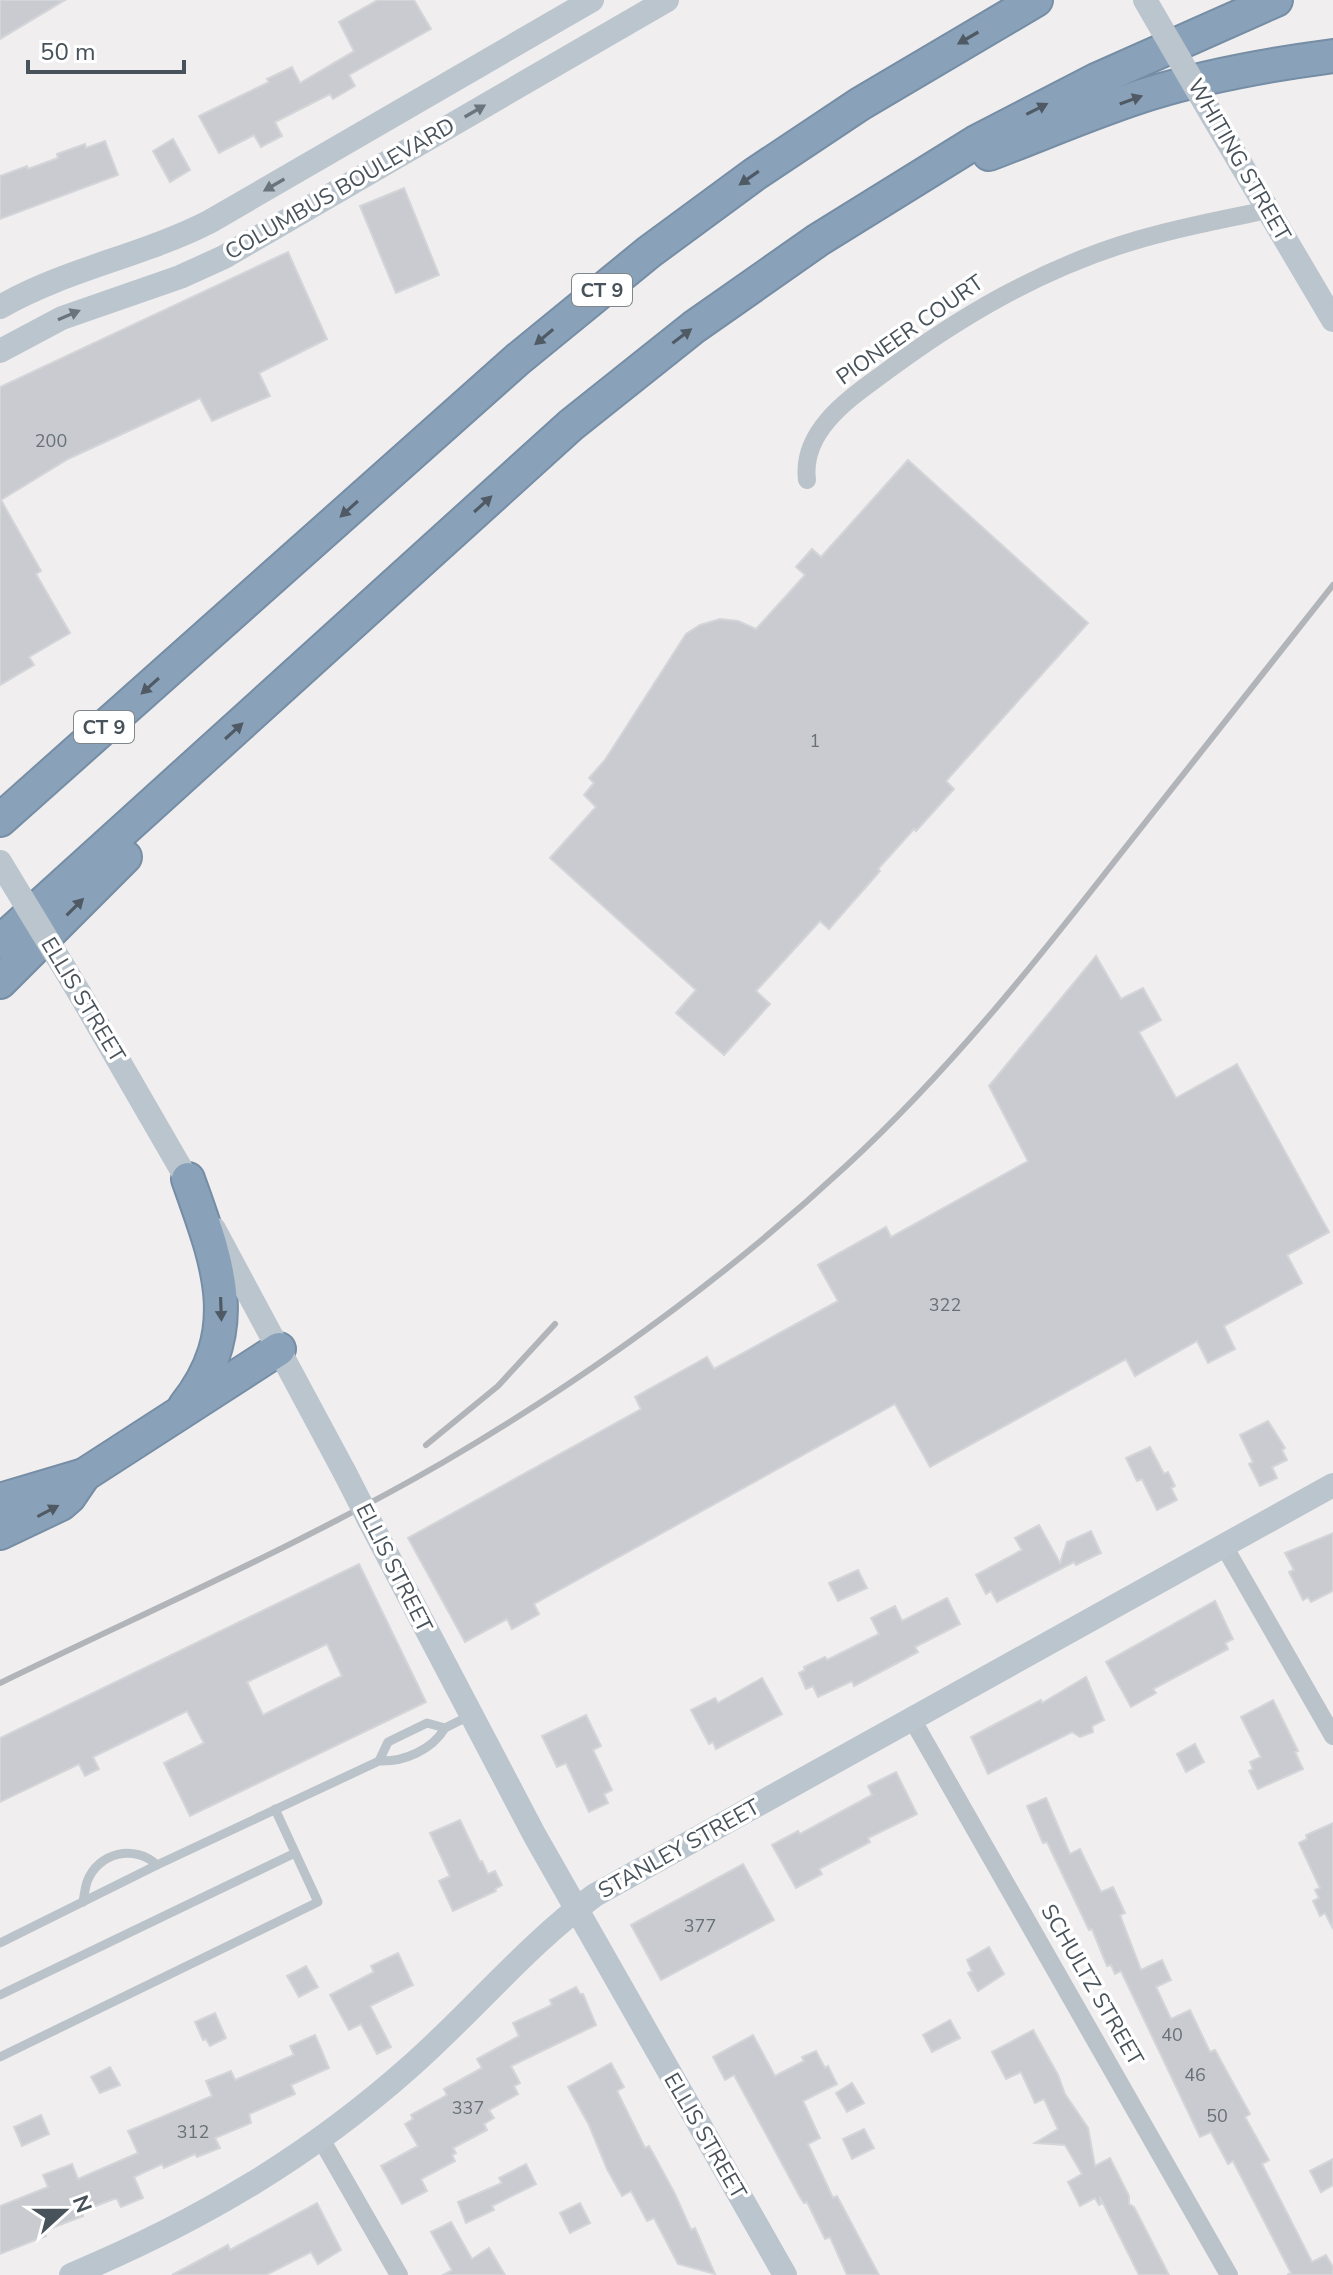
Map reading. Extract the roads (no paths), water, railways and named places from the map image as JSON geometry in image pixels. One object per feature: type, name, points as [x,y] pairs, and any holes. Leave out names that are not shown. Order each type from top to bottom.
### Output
[{"type":"highway","name":"CT 9","points":[[0,820],[518,359],[649,252],[744,182],[849,111],[1036,0]]},
{"type":"highway","points":[[0,942],[425,556],[619,385],[776,268],[920,175],[1016,120],[1096,80],[1276,0]]},
{"type":"highway","points":[[920,175],[966,163],[1131,100],[1185,83],[1333,56]]},
{"type":"highway","points":[[0,982],[131,851],[177,784]]},
{"type":"highway","points":[[177,1416],[208,1367],[222,1316],[216,1269],[188,1179]]},
{"type":"highway","points":[[0,1500],[84,1475],[279,1349]]},
{"type":"highway","points":[[0,1533],[61,1504],[77,1488],[84,1475]]},
{"type":"street","name":"COLUMBUS BOULEVARD","points":[[0,307],[55,279],[192,230],[592,0]]},
{"type":"street","name":"COLUMBUS BOULEVARD","points":[[0,351],[71,314],[200,269],[667,0]]},
{"type":"street","name":"WHITING STREET","points":[[1145,0],[1333,320]]},
{"type":"street","points":[[302,169],[321,201]]},
{"type":"street","name":"PIONEER COURT","points":[[807,480],[811,447],[838,409],[920,347],[982,306],[1025,283],[1106,250],[1168,232],[1268,210]]},
{"type":"street","name":"ELLIS STREET","points":[[0,862],[188,1179],[576,1909],[785,2275]]},
{"type":"street","name":"STANLEY STREET","points":[[71,2275],[197,2217],[256,2183],[321,2139],[415,2062],[576,1909],[627,1876],[1333,1485]]},
{"type":"street","points":[[1224,1546],[1333,1736]]},
{"type":"street","name":"SCHULTZ STREET","points":[[912,1719],[1229,2275]]},
{"type":"street","points":[[321,2139],[399,2275]]},
{"type":"lane","points":[[0,1943],[379,1761],[396,1762],[436,1743],[445,1728],[471,1715]]},
{"type":"lane","points":[[379,1761],[388,1742],[427,1723],[445,1728]]},
{"type":"lane","points":[[0,2057],[318,1902],[275,1809]]},
{"type":"lane","points":[[83,1902],[87,1882],[104,1861],[130,1852],[148,1857],[157,1865]]},
{"type":"lane","points":[[0,1995],[295,1853]]},
{"type":"railway","points":[[0,1683],[279,1550],[442,1463],[601,1362],[751,1249],[883,1131],[953,1057],[1083,902],[1333,585]]},
{"type":"railway","points":[[426,1445],[498,1386],[555,1324]]}]
